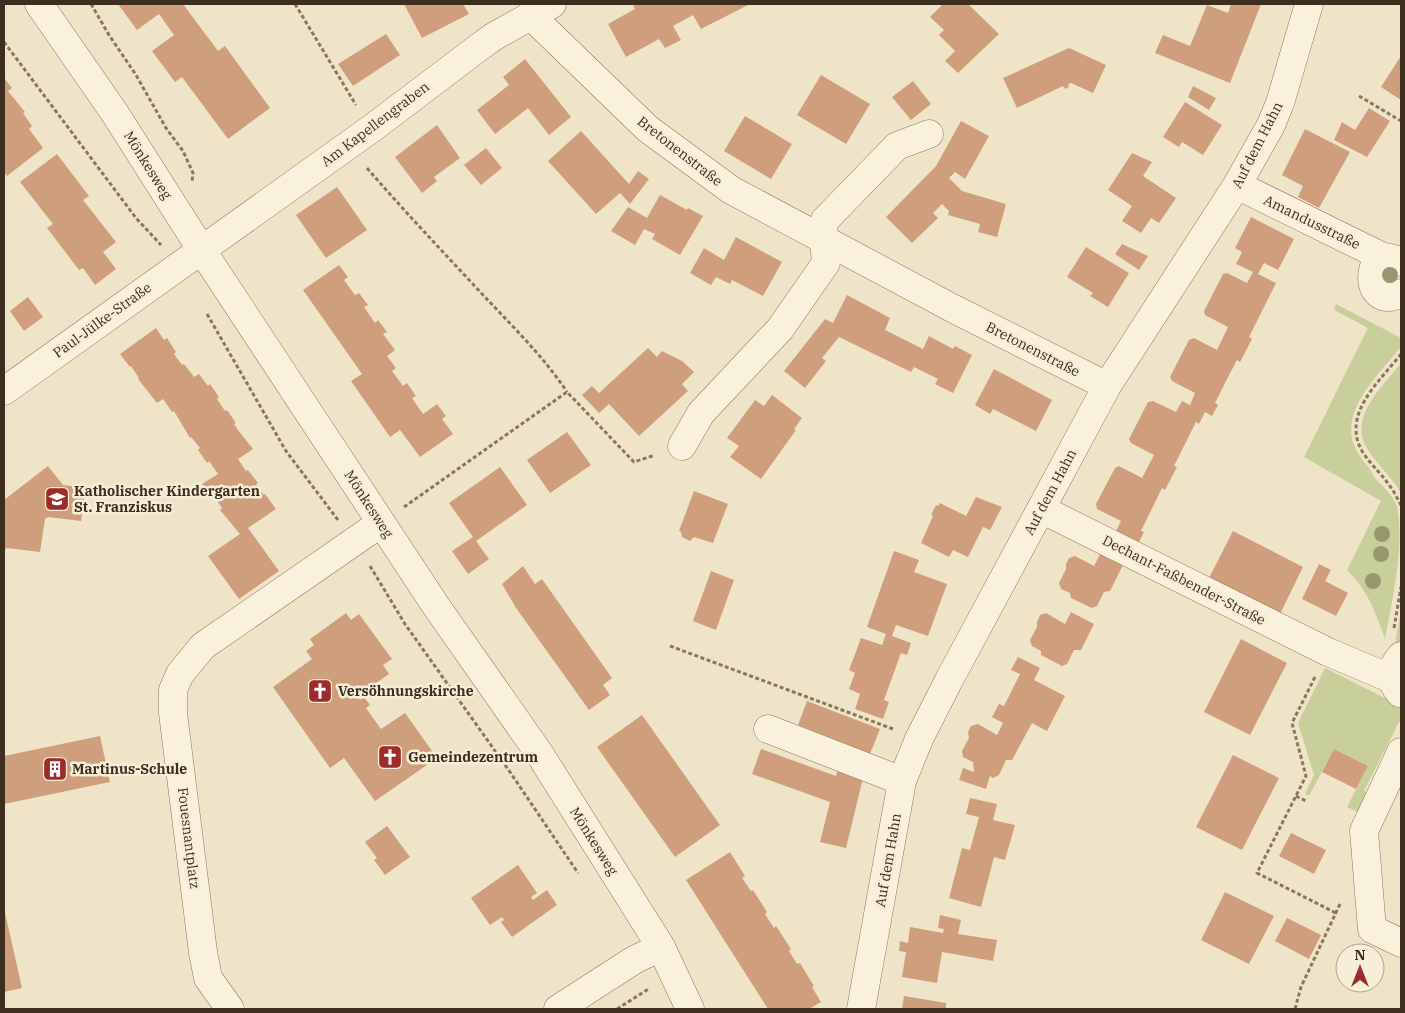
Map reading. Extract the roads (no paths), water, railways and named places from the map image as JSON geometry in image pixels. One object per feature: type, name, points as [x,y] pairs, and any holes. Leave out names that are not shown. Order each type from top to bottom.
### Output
[{"type":"street","name":"Mönkesweg","points":[[39,4],[114,112],[201,249],[436,606],[523,728],[661,946],[690,1009]]},
{"type":"street","name":"Auf dem Hahn","points":[[861,1009],[902,781],[919,739],[948,680],[1107,386],[1238,185],[1271,125],[1280,103],[1309,4]]},
{"type":"street","name":"Am Kapellengraben","points":[[201,249],[347,144],[371,129],[478,48],[541,9]]},
{"type":"street","name":"Bretonenstraße","points":[[541,9],[648,129],[731,190],[954,309],[1107,386]]},
{"type":"street","points":[[682,446],[702,413],[780,329],[826,263],[826,241],[823,226],[825,220],[897,146],[929,134]]},
{"type":"street","name":"Amandusstraße","points":[[1238,185],[1395,255]]},
{"type":"street","name":"Paul-Jülke-Straße","points":[[4,391],[201,249]]},
{"type":"street","points":[[1395,255],[1381,260],[1373,269],[1371,275],[1373,287],[1382,295],[1394,296],[1401,293]]},
{"type":"street","name":"Dechant-Faßbender-Straße","points":[[1041,509],[1328,652],[1398,673]]},
{"type":"street","name":"Fouesnantplatz","points":[[230,1009],[208,978],[203,952],[173,714],[173,690],[180,674],[203,646],[381,523]]},
{"type":"street","points":[[768,729],[902,781]]},
{"type":"street","points":[[1401,752],[1364,831],[1372,929],[1401,943]]},
{"type":"street","points":[[558,1009],[634,960],[661,946]]},
{"type":"place","name":"Katholischer Kindergarten St. Franziskus","points":[[57,499]]},
{"type":"place","name":"Versöhnungskirche","points":[[320,691]]},
{"type":"place","name":"Gemeindezentrum","points":[[390,757]]},
{"type":"place","name":"Martinus-Schule","points":[[55,769]]}]
